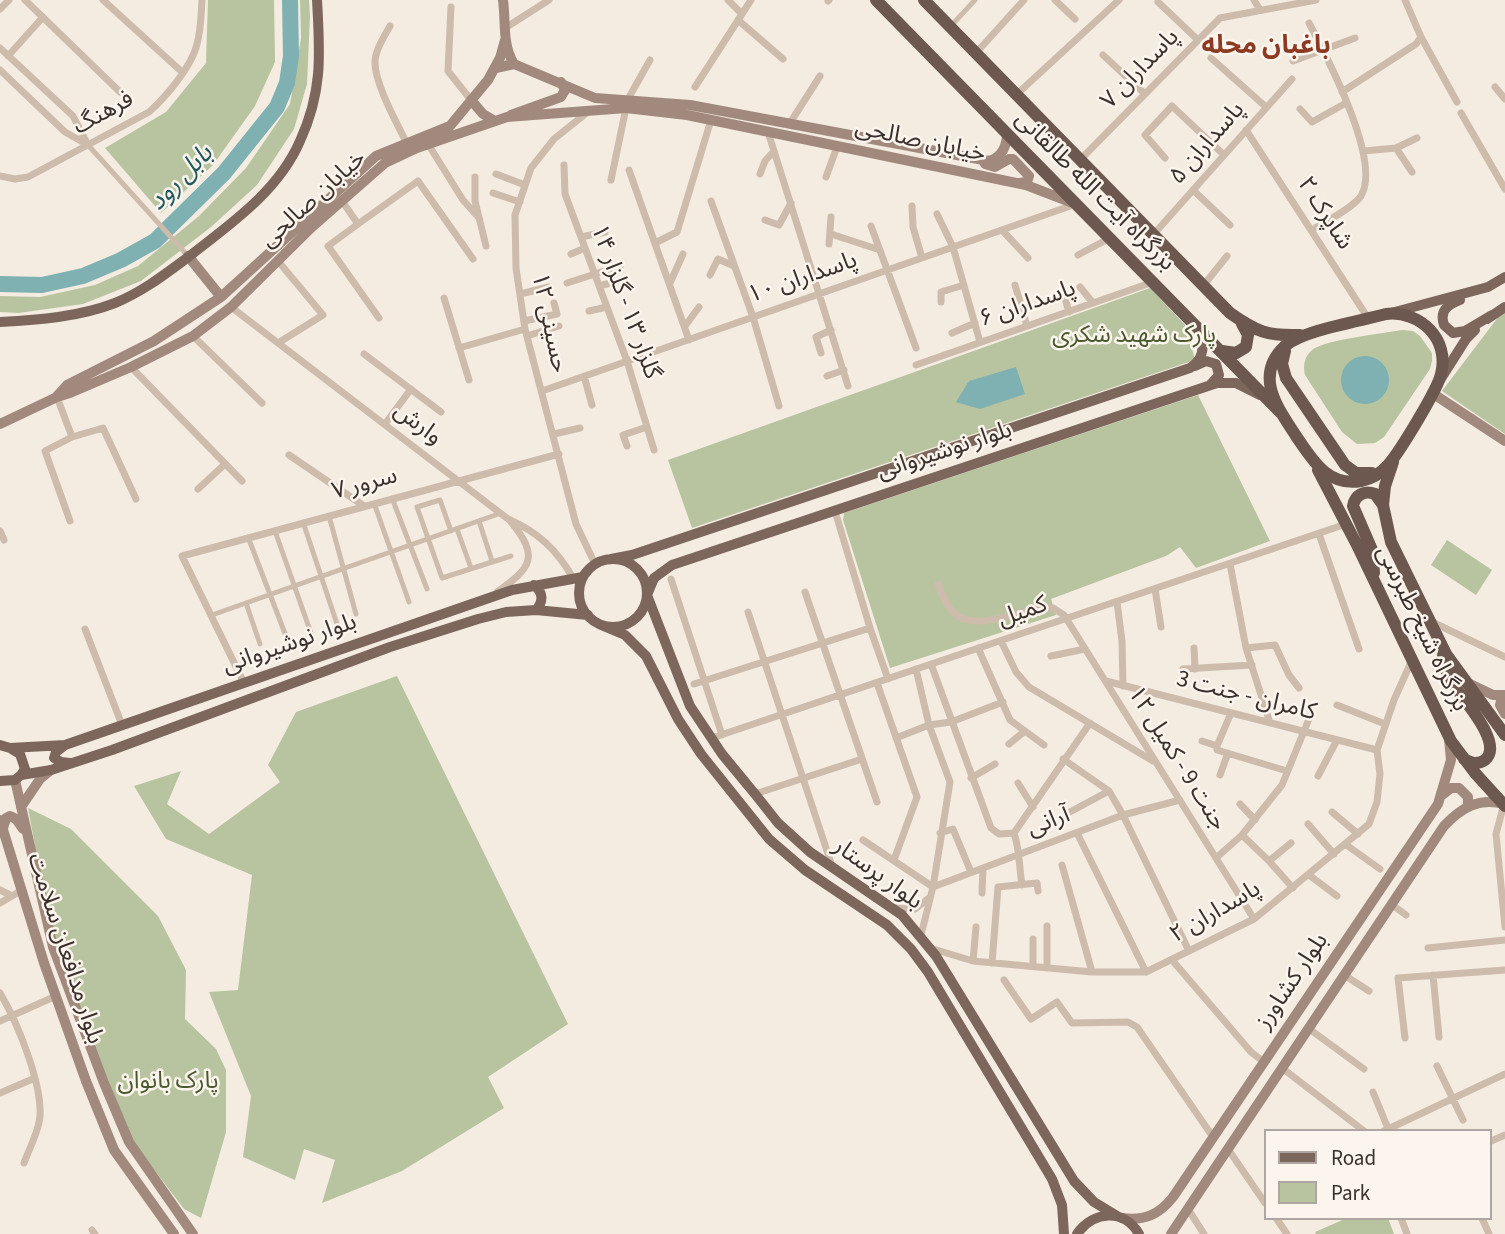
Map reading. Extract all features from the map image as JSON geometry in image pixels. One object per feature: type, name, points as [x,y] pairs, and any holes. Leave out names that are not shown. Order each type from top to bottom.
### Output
[{"type":"highway","name":"بزرگراه آیت الله طالقانی","points":[[876,0],[1281,413]]},
{"type":"highway","name":"بزرگراه آیت الله طالقانی","points":[[927,1],[1230,313],[1263,334],[1304,335]]},
{"type":"highway","points":[[1216,346],[1225,353],[1233,354],[1243,350],[1247,343],[1246,328],[1230,313]]},
{"type":"highway","points":[[1281,413],[1272,394],[1270,377],[1277,356],[1290,342],[1304,335],[1386,314],[1398,314],[1414,318],[1436,336],[1443,362],[1435,389],[1392,460],[1373,477],[1350,482],[1331,477],[1313,461]]},
{"type":"highway","points":[[1290,342],[1282,360],[1285,375],[1345,465],[1351,471],[1365,474],[1375,472],[1392,460]]},
{"type":"highway","name":"بزرگراه شیخ طبرسی","points":[[1281,413],[1313,461],[1346,524],[1447,732],[1463,759],[1504,805]]},
{"type":"highway","name":"بزرگراه شیخ طبرسی","points":[[1392,460],[1383,505],[1391,542],[1441,646],[1505,735]]},
{"type":"highway","points":[[1376,584],[1372,550],[1353,506],[1358,496],[1366,492],[1375,494],[1383,505]]},
{"type":"highway","points":[[1441,646],[1448,677],[1488,731],[1493,743],[1493,749],[1486,759],[1474,763],[1463,759]]},
{"type":"main road","points":[[0,322],[68,315],[115,303],[152,285],[234,222],[263,194],[289,162],[300,141],[317,89],[321,58],[317,0]]},
{"type":"main road","points":[[496,68],[514,64],[505,40],[503,0]]},
{"type":"main road","name":"خيابان صالحی","points":[[57,397],[67,385],[153,341],[222,297],[376,156],[450,126],[496,68],[505,40]]},
{"type":"main road","name":"خيابان صالحی","points":[[514,64],[594,98],[753,129]]},
{"type":"main road","points":[[507,117],[516,111],[547,104],[561,97],[565,90],[561,82]]},
{"type":"main road","points":[[590,110],[594,98]]},
{"type":"main road","points":[[471,100],[483,114],[495,121]]},
{"type":"main road","name":"خيابان صالحی","points":[[1,422],[131,367],[193,336],[231,307],[385,163],[428,144],[507,117],[627,104],[679,103],[757,116]]},
{"type":"main road","points":[[461,113],[468,114],[473,120],[472,127],[467,132]]},
{"type":"main road","name":"خیابان صالحی","points":[[757,116],[989,161],[995,159],[1006,145],[1007,133]]},
{"type":"main road","name":"خیابان صالحی","points":[[753,129],[1015,183],[1042,190],[1076,204]]},
{"type":"main road","points":[[971,158],[995,167],[1013,159],[1029,178],[1026,182],[1015,183]]},
{"type":"main road","points":[[188,256],[222,297]]},
{"type":"main road","points":[[1505,277],[1447,306],[1442,321],[1449,331],[1461,333],[1505,307]]},
{"type":"main road","points":[[1386,314],[1488,287]]},
{"type":"main road","points":[[1492,315],[1466,339],[1435,389],[1505,441]]},
{"type":"main road","points":[[1190,368],[1198,363],[1202,351],[1201,337],[1196,326]]},
{"type":"main road","points":[[1190,368],[1206,361],[1216,365],[1218,378],[1206,387]]},
{"type":"main road","name":"بلوار نوشیروانی","points":[[611,559],[632,555],[1190,368]]},
{"type":"main road","name":"بلوار نوشیروانی","points":[[647,595],[654,578],[672,565],[1206,387],[1232,382],[1268,400]]},
{"type":"main road","points":[[611,559],[628,562],[637,569],[646,584],[647,595],[642,611],[634,620],[618,626],[601,625],[588,615],[580,599],[578,578],[595,564],[611,559]]},
{"type":"main road","name":"بلوار نوشیروانی","points":[[5,746],[65,745],[487,598],[534,585],[578,578]]},
{"type":"main road","points":[[534,585],[542,600],[536,610]]},
{"type":"main road","name":"بلوار پرستار","points":[[647,595],[691,706],[717,736],[755,794],[782,827],[810,852],[893,907],[920,935],[930,947],[1077,1186],[1094,1202],[1132,1224],[1139,1234]]},
{"type":"main road","name":"بلوار نوشیروانی","points":[[0,781],[70,764],[390,647],[478,619],[506,612],[536,610],[588,615]]},
{"type":"main road","name":"بلوار پرستار","points":[[601,625],[630,639],[646,656],[678,719],[701,754],[769,839],[805,870],[887,925],[918,958],[1052,1179],[1062,1205],[1064,1234]]},
{"type":"main road","points":[[1466,682],[1489,694],[1504,696],[1500,705],[1505,714]]},
{"type":"main road","name":"بلوار کشاورز","points":[[1120,1217],[1143,1219],[1165,1207],[1264,1062],[1441,796],[1452,754],[1447,732]]},
{"type":"main road","points":[[65,745],[56,752],[54,758],[70,764]]},
{"type":"main road","points":[[5,746],[20,754],[24,761],[24,769],[18,778]]},
{"type":"main road","points":[[21,807],[40,779],[51,770]]},
{"type":"main road","name":"بلوار مدافعان سلامت","points":[[18,778],[21,807],[53,947],[104,1083],[129,1142],[192,1233]]},
{"type":"main road","points":[[1441,796],[1451,788],[1459,789],[1466,793],[1468,806],[1487,800],[1504,805]]},
{"type":"main road","name":"بلوار کشاورز","points":[[1171,1234],[1444,826],[1468,806]]},
{"type":"main road","points":[[1,824],[6,818],[14,817],[27,835]]},
{"type":"main road","name":"بلوار مدافعان سلامت","points":[[1,824],[17,893],[114,1150],[174,1234]]},
{"type":"main road","points":[[1077,1234],[1086,1223],[1096,1217],[1120,1217]]},
{"type":"street","points":[[0,9],[9,0]]},
{"type":"street","points":[[25,0],[120,92]]},
{"type":"street","points":[[103,0],[182,72]]},
{"type":"street","name":"فرهنگ","points":[[0,176],[15,180],[24,178],[149,112],[182,72],[196,48],[202,0]]},
{"type":"street","points":[[505,29],[550,0]]},
{"type":"street","points":[[728,0],[740,17],[783,59]]},
{"type":"street","points":[[695,87],[751,0]]},
{"type":"street","points":[[950,27],[975,0]]},
{"type":"street","points":[[976,53],[1024,0]]},
{"type":"street","points":[[1055,0],[1075,19]]},
{"type":"street","points":[[1017,95],[1119,0]]},
{"type":"street","points":[[1254,0],[1260,10]]},
{"type":"street","name":"پاسداران ۷","points":[[1080,160],[1220,18],[1316,0]]},
{"type":"street","points":[[1405,0],[1421,37],[1457,102]]},
{"type":"street","points":[[1158,2],[1198,40]]},
{"type":"street","points":[[451,7],[448,71],[471,100]]},
{"type":"street","points":[[8,56],[43,17]]},
{"type":"street","points":[[1309,23],[1342,92],[1364,151],[1367,178],[1362,195],[1356,202],[1312,230]]},
{"type":"street","points":[[390,26],[380,45],[375,63],[382,89],[406,142]]},
{"type":"street","points":[[1342,92],[1416,44],[1421,37]]},
{"type":"street","points":[[1293,61],[1355,38]]},
{"type":"street","points":[[0,48],[73,116],[88,145],[188,256]]},
{"type":"street","points":[[1103,55],[1145,94]]},
{"type":"street","points":[[1211,58],[1266,107]]},
{"type":"street","points":[[611,180],[627,104],[650,60]]},
{"type":"street","points":[[0,70],[65,131],[88,145]]},
{"type":"street","points":[[790,123],[820,76]]},
{"type":"street","name":"پاسداران ۵","points":[[1153,236],[1292,79]]},
{"type":"street","points":[[1495,87],[1505,99]]},
{"type":"street","points":[[1300,109],[1312,122],[1346,103]]},
{"type":"street","points":[[1165,158],[1145,135],[1172,106],[1224,155]]},
{"type":"street","name":"حسینی ۱۲","points":[[590,110],[554,139],[531,168],[515,215],[516,268],[525,329],[576,524],[595,564]]},
{"type":"street","points":[[1461,113],[1505,190]]},
{"type":"street","points":[[655,243],[677,232],[711,120]]},
{"type":"street","name":"شاپرک ۲","points":[[1247,130],[1368,319]]},
{"type":"street","points":[[768,132],[848,386]]},
{"type":"street","points":[[1364,151],[1396,149],[1417,138]]},
{"type":"street","points":[[428,144],[463,200],[479,218]]},
{"type":"street","points":[[826,177],[837,147]]},
{"type":"street","points":[[1396,149],[1412,172]]},
{"type":"street","points":[[760,174],[765,161],[774,150]]},
{"type":"street","name":"گلزار ۱۳ - گلزار ۱۴","points":[[564,165],[565,194],[627,361],[654,450]]},
{"type":"street","points":[[629,170],[690,340]]},
{"type":"street","points":[[496,174],[525,185]]},
{"type":"street","points":[[475,177],[475,201],[486,246]]},
{"type":"street","points":[[379,318],[328,246],[418,181],[473,259]]},
{"type":"street","points":[[1193,190],[1230,225]]},
{"type":"street","points":[[493,193],[520,202]]},
{"type":"street","points":[[342,201],[358,224]]},
{"type":"street","points":[[710,201],[753,317],[779,407]]},
{"type":"street","points":[[765,220],[779,225],[791,202]]},
{"type":"street","name":"پاسداران ١٠","points":[[542,391],[1076,204]]},
{"type":"street","points":[[912,206],[913,227],[922,258]]},
{"type":"street","points":[[937,214],[953,247],[980,342]]},
{"type":"street","points":[[829,244],[831,218]]},
{"type":"street","points":[[872,226],[916,348]]},
{"type":"street","points":[[1002,230],[1027,258]]},
{"type":"street","points":[[581,237],[605,232]]},
{"type":"street","points":[[831,234],[880,250]]},
{"type":"street","points":[[1078,255],[1110,238]]},
{"type":"street","points":[[571,254],[585,247]]},
{"type":"street","points":[[669,283],[683,254]]},
{"type":"street","points":[[1203,286],[1227,256]]},
{"type":"street","points":[[710,275],[718,259],[734,266]]},
{"type":"street","points":[[278,261],[323,315],[278,343]]},
{"type":"street","points":[[567,283],[620,266]]},
{"type":"street","points":[[599,286],[618,281]]},
{"type":"street","name":"پاسداران ۶","points":[[916,365],[1153,282]]},
{"type":"street","points":[[941,302],[940,292],[964,285]]},
{"type":"street","points":[[1015,285],[1027,326]]},
{"type":"street","points":[[520,294],[549,287]]},
{"type":"street","points":[[1080,287],[1093,303]]},
{"type":"street","points":[[1064,295],[1069,312]]},
{"type":"street","points":[[444,298],[469,380]]},
{"type":"street","points":[[459,348],[525,329],[557,314],[554,303]]},
{"type":"street","name":"وارش","points":[[231,307],[508,519],[540,537],[578,578]]},
{"type":"street","points":[[589,311],[607,307]]},
{"type":"street","points":[[685,326],[699,307]]},
{"type":"street","points":[[952,333],[975,323]]},
{"type":"street","points":[[525,329],[559,327]]},
{"type":"street","points":[[821,353],[816,337],[831,330]]},
{"type":"street","points":[[193,336],[262,403]]},
{"type":"street","points":[[364,354],[441,412]]},
{"type":"street","points":[[131,367],[242,481]]},
{"type":"street","points":[[827,376],[844,370]]},
{"type":"street","points":[[584,376],[592,405]]},
{"type":"street","points":[[385,424],[411,389]]},
{"type":"street","points":[[57,397],[72,437]]},
{"type":"street","points":[[627,446],[623,435],[647,427]]},
{"type":"street","points":[[70,522],[44,451],[72,437],[103,428],[136,499]]},
{"type":"street","points":[[554,434],[580,428]]},
{"type":"street","name":"سرور ۷","points":[[212,615],[182,556],[559,454]]},
{"type":"street","points":[[289,455],[364,506]]},
{"type":"street","points":[[198,489],[225,464]]},
{"type":"street","points":[[392,498],[427,589]]},
{"type":"street","points":[[471,568],[440,500],[417,507],[442,578],[511,556]]},
{"type":"street","points":[[374,503],[409,602]]},
{"type":"street","points":[[835,511],[888,679]]},
{"type":"street","points":[[244,683],[212,615],[501,513]]},
{"type":"street","points":[[328,515],[356,614]]},
{"type":"street","points":[[487,598],[519,576],[527,563],[529,548],[508,519]]},
{"type":"street","points":[[479,521],[492,561]]},
{"type":"street","points":[[303,522],[337,624]]},
{"type":"street","name":"کمیل","points":[[717,736],[1346,524]]},
{"type":"street","points":[[0,531],[4,540]]},
{"type":"street","points":[[275,531],[312,636]]},
{"type":"street","points":[[1319,534],[1359,649]]},
{"type":"street","points":[[248,537],[289,644]]},
{"type":"street","points":[[1230,564],[1247,648],[1270,723]]},
{"type":"street","points":[[671,579],[706,680],[717,736]]},
{"type":"street","points":[[938,584],[953,612],[965,619],[995,619],[1046,607],[1054,608],[1066,619]]},
{"type":"street","points":[[1155,589],[1161,627]]},
{"type":"street","points":[[804,592],[877,803]]},
{"type":"street","points":[[1117,602],[1122,641],[1123,685]]},
{"type":"street","points":[[246,603],[260,644]]},
{"type":"street","points":[[748,612],[832,867]]},
{"type":"street","name":"جنت 9 - کمیل ۱۲","points":[[1066,619],[1254,919]]},
{"type":"street","points":[[1429,621],[1505,657]]},
{"type":"street","points":[[694,684],[870,628]]},
{"type":"street","points":[[85,629],[122,725]]},
{"type":"street","points":[[1001,641],[1016,672],[1028,687],[1157,763]]},
{"type":"street","points":[[1247,648],[1275,645],[1289,675],[1299,688]]},
{"type":"street","points":[[1195,648],[1195,669]]},
{"type":"street","points":[[978,649],[1010,720],[1044,745]]},
{"type":"street","points":[[1051,656],[1085,649]]},
{"type":"street","name":"پاسداران ۲","points":[[930,947],[973,961],[1092,972],[1146,972],[1254,919],[1368,824],[1377,802],[1380,774],[1377,750],[1412,660]]},
{"type":"street","points":[[931,664],[991,828],[999,834],[1014,833]]},
{"type":"street","points":[[1183,669],[1252,665]]},
{"type":"street","points":[[916,670],[929,725],[950,782],[933,887],[920,935]]},
{"type":"street","name":"کامران - جنت 3","points":[[1105,681],[1377,750]]},
{"type":"street","points":[[877,683],[917,797],[894,860]]},
{"type":"street","points":[[896,738],[929,725],[951,722],[1003,702]]},
{"type":"street","points":[[1337,705],[1385,724]]},
{"type":"street","points":[[1231,713],[1217,750],[1287,771]]},
{"type":"street","points":[[1216,858],[1242,835],[1282,785],[1311,714]]},
{"type":"street","points":[[1014,833],[1090,723]]},
{"type":"street","points":[[1009,744],[1025,731]]},
{"type":"street","points":[[1318,776],[1337,740]]},
{"type":"street","points":[[1202,741],[1217,746]]},
{"type":"street","points":[[1220,775],[1228,753]]},
{"type":"street","points":[[755,794],[862,759]]},
{"type":"street","points":[[1063,759],[1109,791],[1124,815],[1189,951]]},
{"type":"street","points":[[971,778],[995,764]]},
{"type":"street","points":[[1017,783],[1033,807]]},
{"type":"street","points":[[1068,813],[1109,791]]},
{"type":"street","name":"آرانی","points":[[933,887],[1124,815],[1180,800]]},
{"type":"street","points":[[1240,804],[1255,820]]},
{"type":"street","points":[[1504,805],[1496,834],[1505,925]]},
{"type":"street","points":[[1332,812],[1358,834]]},
{"type":"street","points":[[1308,824],[1334,854]]},
{"type":"street","points":[[940,833],[953,829],[971,872]]},
{"type":"street","points":[[1014,833],[1021,854],[1018,860],[1022,885]]},
{"type":"street","points":[[1077,833],[1146,972]]},
{"type":"street","points":[[1242,835],[1293,888]]},
{"type":"street","points":[[863,840],[933,887]]},
{"type":"street","points":[[1269,861],[1291,843]]},
{"type":"street","points":[[1345,844],[1380,869]]},
{"type":"street","points":[[1062,865],[1092,972]]},
{"type":"street","points":[[982,894],[983,868]]},
{"type":"street","points":[[1309,875],[1337,895]]},
{"type":"street","points":[[992,963],[998,887],[1037,883],[1038,891]]},
{"type":"street","points":[[0,890],[17,893]]},
{"type":"street","points":[[0,903],[17,893]]},
{"type":"street","points":[[893,907],[915,909],[930,898]]},
{"type":"street","points":[[1391,904],[1406,915]]},
{"type":"street","points":[[1047,968],[1048,926]]},
{"type":"street","points":[[973,961],[976,927]]},
{"type":"street","points":[[1032,939],[1033,966]]},
{"type":"street","points":[[1428,947],[1505,940]]},
{"type":"street","points":[[1172,960],[1251,1052],[1264,1062]]},
{"type":"street","points":[[1405,1038],[1398,978],[1505,970]]},
{"type":"street","points":[[1344,975],[1369,991]]},
{"type":"street","points":[[1433,975],[1439,1037]]},
{"type":"street","points":[[1004,980],[1031,1019],[1057,1002],[1072,1023],[1128,1023],[1137,1027],[1213,1137]]},
{"type":"street","points":[[0,993],[13,1014],[35,1078],[40,1117],[24,1163]]},
{"type":"street","points":[[0,1021],[56,996]]},
{"type":"street","points":[[1308,1028],[1364,1069]]},
{"type":"street","points":[[1437,1066],[1463,1120]]},
{"type":"street","points":[[1282,1068],[1361,1129]]},
{"type":"street","points":[[1389,1129],[1505,1074]]},
{"type":"street","points":[[0,1093],[35,1078]]},
{"type":"street","points":[[1373,1092],[1387,1129]]},
{"type":"street","points":[[1228,1149],[1264,1202]]},
{"type":"street","points":[[1188,1209],[1204,1234]]},
{"type":"green space","points":[[208,0],[274,0],[275,62],[255,106],[213,165],[161,213],[105,148],[166,112],[206,63]]},
{"type":"green space","points":[[300,0],[309,0],[307,84],[294,129],[257,185],[211,227],[141,281],[83,304],[18,313],[0,312],[0,296],[40,297],[95,285],[138,266],[199,216],[246,168],[290,104],[301,38]]},
{"type":"green space","name":"پارک شهید شکری","points":[[1150,288],[1186,326],[1195,360],[692,528],[668,460]]},
{"type":"green space","points":[[1505,312],[1505,434],[1442,391],[1499,316]]},
{"type":"green space","points":[[1403,330],[1413,331],[1420,336],[1432,353],[1430,369],[1384,437],[1375,443],[1357,444],[1342,432],[1305,375],[1306,359],[1312,350],[1328,343]]},
{"type":"green space","points":[[1198,395],[1270,541],[1196,568],[1180,547],[1166,556],[1051,599],[1056,615],[890,668],[843,520],[844,513]]},
{"type":"green space","points":[[1447,540],[1492,570],[1476,595],[1431,565]]},
{"type":"green space","points":[[397,676],[568,1024],[488,1077],[504,1108],[402,1171],[322,1203],[335,1160],[304,1149],[295,1180],[243,1157],[251,1096],[209,992],[238,990],[252,875],[166,839],[134,786],[181,771],[167,804],[209,834],[280,782],[268,765],[296,712]]},
{"type":"green space","name":"پارک بانوان","points":[[28,808],[71,829],[158,916],[186,970],[185,1019],[216,1049],[226,1070],[226,1132],[201,1218],[184,1209],[130,1138],[68,975],[47,910]]},
{"type":"green space","points":[[1342,1220],[1389,1220],[1394,1234],[1316,1234],[1315,1232]]},
{"type":"water","points":[[1365,356],[1382,363],[1389,380],[1382,397],[1365,404],[1348,397],[1341,380],[1348,363]]},
{"type":"water","points":[[1016,367],[1025,394],[980,409],[956,402],[969,381]]},
{"type":"waterway","name":"بابل رود","points":[[0,284],[42,285],[83,276],[121,260],[155,241],[224,173],[277,107],[287,83],[291,56],[290,0]]},
{"type":"district","name":"باغبان محله","points":[[1266,47]]}]
